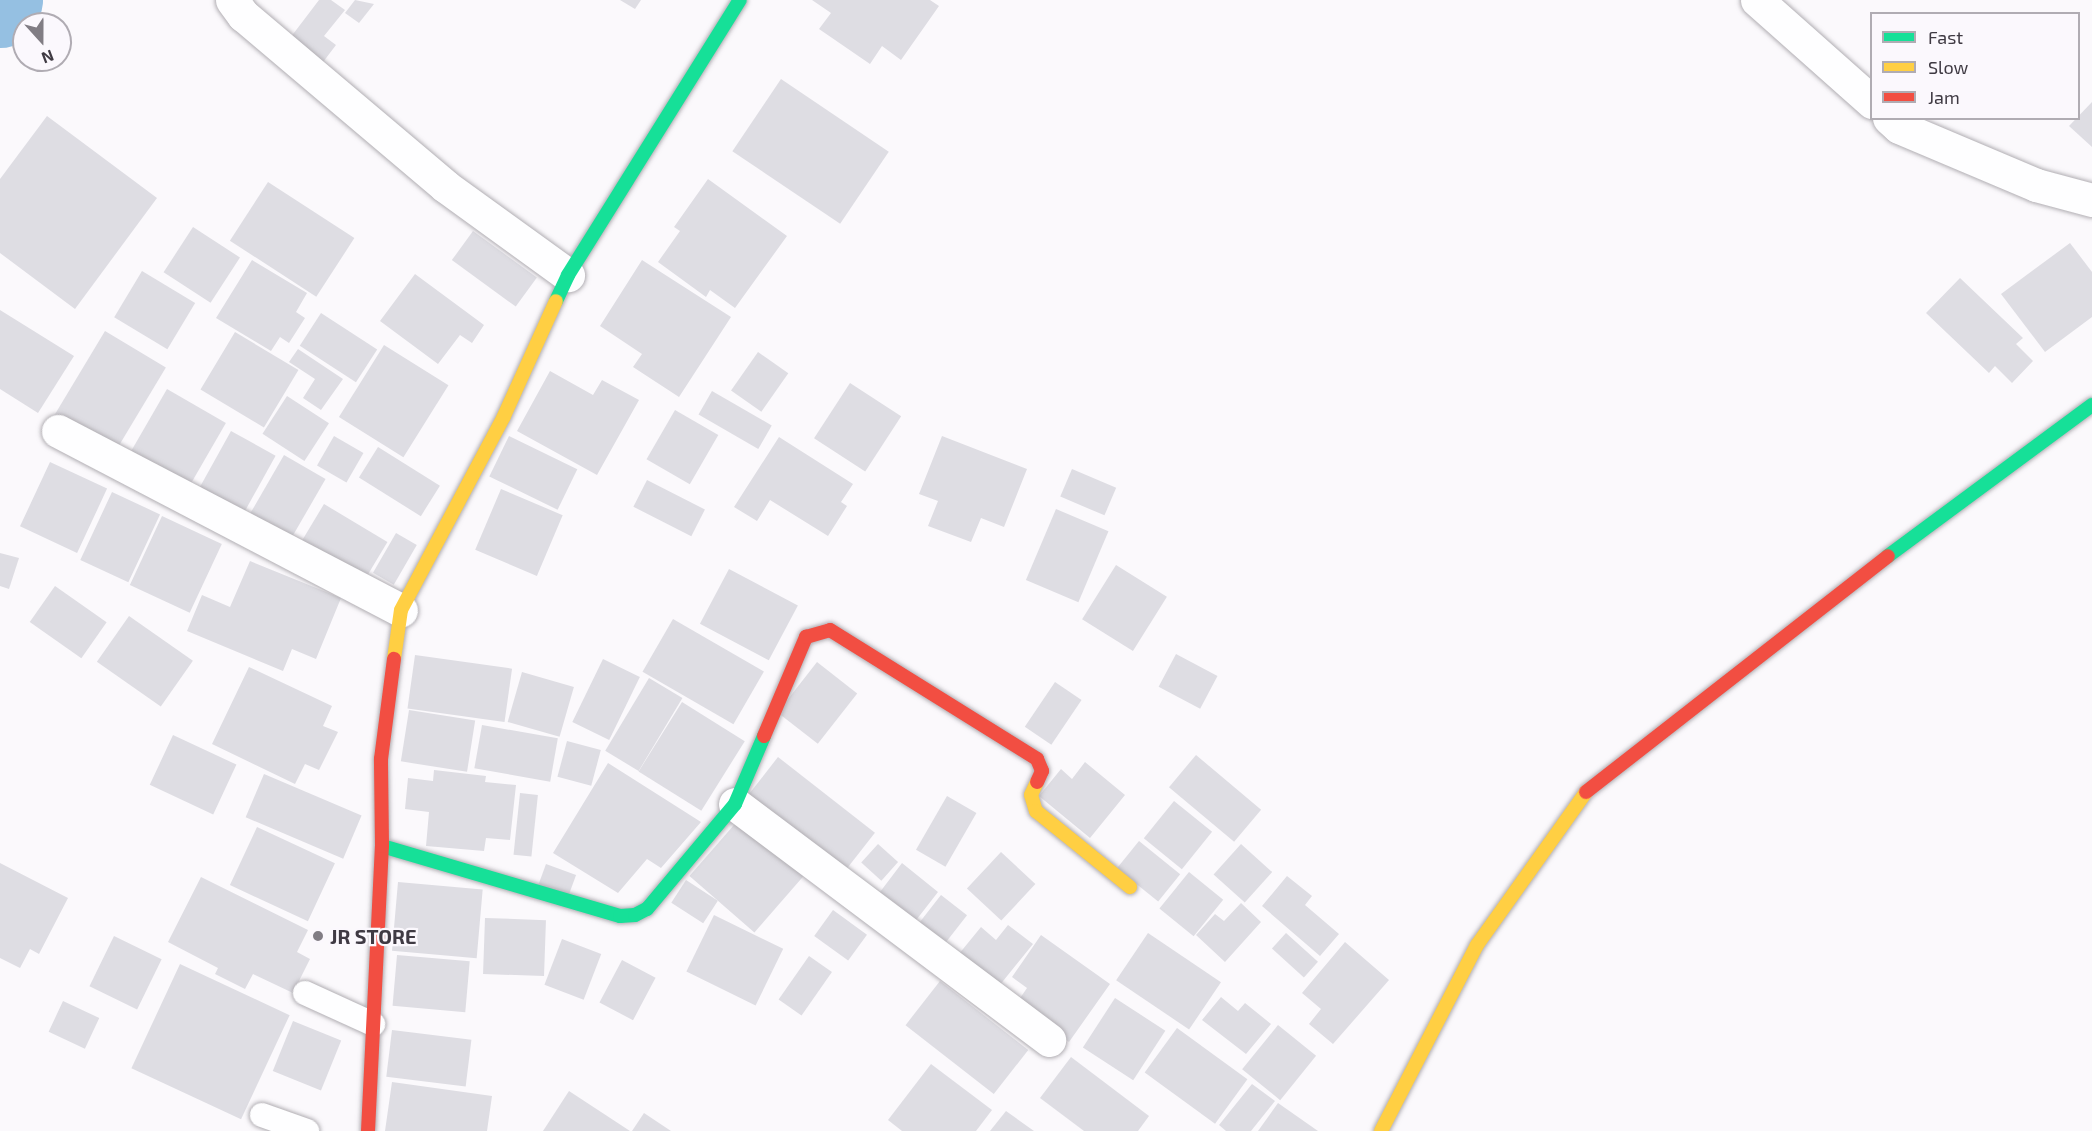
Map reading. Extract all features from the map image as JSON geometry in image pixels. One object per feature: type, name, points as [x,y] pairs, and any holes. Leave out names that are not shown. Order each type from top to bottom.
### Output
[{"type":"street","points":[[232,0],[243,15],[445,186],[568,275]]},
{"type":"street","points":[[368,1131],[382,846],[381,759],[400,610],[499,426],[568,275],[740,0]]},
{"type":"street","points":[[1757,0],[1870,100]]},
{"type":"street","points":[[1891,120],[1899,127],[2036,185],[2092,200]]},
{"type":"street","points":[[1381,1131],[1477,945],[1590,787],[1937,518],[2092,405]]},
{"type":"street","points":[[58,431],[400,610]]},
{"type":"street","points":[[382,846],[620,916],[635,915],[646,909],[735,804],[806,637],[830,630],[1037,759],[1042,771],[1031,795],[1036,811],[1130,887]]},
{"type":"street","points":[[735,804],[1049,1040]]},
{"type":"lane","points":[[305,993],[373,1024]]},
{"type":"lane","points":[[262,1114],[307,1131]]},
{"type":"building","points":[[319,0],[331,0],[345,10],[324,36],[336,45],[317,70],[284,46]]},
{"type":"building","points":[[355,0],[374,4],[359,23],[345,13]]},
{"type":"building","points":[[620,0],[641,0],[635,9]]},
{"type":"building","points":[[812,0],[930,0],[939,6],[901,60],[882,46],[870,64],[819,29],[831,13]]},
{"type":"building","points":[[781,79],[889,152],[840,224],[732,151]]},
{"type":"building","points":[[2092,102],[2092,147],[2069,126],[2075,120],[2080,120],[2080,115]]},
{"type":"building","points":[[47,116],[157,198],[75,309],[0,253],[0,179]]},
{"type":"building","points":[[708,179],[787,236],[735,308],[710,290],[706,297],[658,262],[680,231],[674,227]]},
{"type":"building","points":[[268,182],[354,238],[316,297],[230,241]]},
{"type":"building","points":[[193,227],[240,257],[211,303],[164,272]]},
{"type":"building","points":[[473,231],[537,277],[516,307],[452,260]]},
{"type":"building","points":[[2070,243],[2092,272],[2092,317],[2045,352],[2001,294]]},
{"type":"building","points":[[252,260],[307,293],[296,312],[305,318],[289,343],[280,337],[271,351],[216,318]]},
{"type":"building","points":[[642,260],[731,317],[679,397],[633,367],[642,354],[600,326]]},
{"type":"building","points":[[142,271],[195,303],[167,349],[114,317]]},
{"type":"building","points":[[415,274],[484,325],[472,343],[460,335],[438,364],[380,321]]},
{"type":"building","points":[[1960,278],[2023,338],[2016,344],[2033,361],[2012,383],[1995,366],[1989,373],[1926,313]]},
{"type":"building","points":[[0,310],[74,356],[38,413],[0,389]]},
{"type":"building","points":[[321,313],[377,349],[356,382],[300,346]]},
{"type":"building","points":[[105,331],[166,368],[112,458],[51,421]]},
{"type":"building","points":[[235,332],[298,370],[264,428],[200,389]]},
{"type":"building","points":[[384,345],[448,385],[403,457],[339,417]]},
{"type":"building","points":[[298,349],[343,379],[321,410],[303,398],[315,379],[289,362]]},
{"type":"building","points":[[758,352],[788,373],[761,412],[731,391]]},
{"type":"building","points":[[550,371],[593,395],[602,380],[639,400],[597,475],[517,431]]},
{"type":"building","points":[[850,383],[901,416],[865,472],[814,438]]},
{"type":"building","points":[[167,389],[226,423],[186,492],[127,458]]},
{"type":"building","points":[[712,391],[772,426],[758,449],[698,414]]},
{"type":"building","points":[[287,396],[329,423],[304,461],[262,434]]},
{"type":"building","points":[[675,410],[718,435],[690,484],[646,459]]},
{"type":"building","points":[[231,431],[276,456],[238,523],[194,498]]},
{"type":"building","points":[[334,436],[363,453],[346,482],[317,465]]},
{"type":"building","points":[[509,436],[577,469],[558,510],[489,476]]},
{"type":"building","points":[[942,436],[1027,469],[1004,527],[981,518],[971,542],[928,526],[938,501],[919,494]]},
{"type":"building","points":[[779,437],[853,484],[841,502],[847,506],[828,536],[770,500],[757,521],[734,507]]},
{"type":"building","points":[[378,447],[440,486],[421,516],[359,478]]},
{"type":"building","points":[[284,455],[326,479],[290,541],[248,517]]},
{"type":"building","points":[[50,462],[107,489],[77,553],[20,526]]},
{"type":"building","points":[[1072,469],[1116,488],[1104,515],[1060,497]]},
{"type":"building","points":[[647,480],[705,510],[691,536],[633,507]]},
{"type":"building","points":[[501,489],[563,515],[537,576],[475,550]]},
{"type":"building","points":[[112,492],[160,514],[128,582],[80,560]]},
{"type":"building","points":[[324,504],[387,542],[362,584],[299,546]]},
{"type":"building","points":[[1056,509],[1108,531],[1078,602],[1026,580]]},
{"type":"building","points":[[162,516],[222,544],[190,613],[130,585]]},
{"type":"building","points":[[396,533],[417,545],[394,585],[373,573]]},
{"type":"building","points":[[0,553],[19,558],[9,589],[0,586]]},
{"type":"building","points":[[250,561],[341,598],[316,659],[292,649],[283,671],[187,631],[202,595],[230,607]]},
{"type":"building","points":[[1116,565],[1167,597],[1133,651],[1082,619]]},
{"type":"building","points":[[729,569],[798,606],[769,660],[700,624]]},
{"type":"building","points":[[55,586],[107,622],[81,658],[30,622]]},
{"type":"building","points":[[129,616],[193,661],[161,707],[97,662]]},
{"type":"building","points":[[673,619],[764,672],[733,724],[642,672]]},
{"type":"building","points":[[1176,654],[1217,676],[1200,709],[1159,687]]},
{"type":"building","points":[[415,655],[512,669],[505,722],[407,708]]},
{"type":"building","points":[[603,659],[640,677],[609,740],[572,722]]},
{"type":"building","points":[[817,662],[857,693],[818,744],[778,712]]},
{"type":"building","points":[[249,667],[332,706],[323,726],[338,732],[319,770],[305,764],[295,784],[212,744]]},
{"type":"building","points":[[522,672],[574,687],[560,737],[508,722]]},
{"type":"building","points":[[649,678],[682,698],[639,771],[605,751]]},
{"type":"building","points":[[1055,682],[1082,700],[1051,745],[1025,727]]},
{"type":"building","points":[[682,702],[745,741],[701,811],[639,772]]},
{"type":"building","points":[[409,710],[475,720],[467,772],[401,761]]},
{"type":"building","points":[[482,725],[558,738],[550,782],[474,768]]},
{"type":"building","points":[[173,735],[236,765],[213,814],[150,785]]},
{"type":"building","points":[[567,741],[601,750],[591,786],[557,777]]},
{"type":"building","points":[[1196,755],[1261,810],[1234,842],[1169,787]]},
{"type":"building","points":[[778,757],[875,833],[841,876],[744,800]]},
{"type":"building","points":[[1085,762],[1125,795],[1090,838],[1039,796],[1061,769],[1072,779]]},
{"type":"building","points":[[608,763],[701,822],[661,868],[647,859],[618,893],[553,853]]},
{"type":"building","points":[[434,770],[486,776],[485,782],[516,785],[510,840],[486,838],[484,851],[426,846],[429,812],[405,809],[408,778],[433,781]]},
{"type":"building","points":[[264,774],[362,815],[343,859],[246,817]]},
{"type":"building","points":[[520,793],[538,795],[531,857],[514,855]]},
{"type":"building","points":[[947,796],[976,813],[945,867],[916,850]]},
{"type":"building","points":[[1174,801],[1212,832],[1182,869],[1144,838]]},
{"type":"building","points":[[740,818],[805,874],[754,933],[689,876]]},
{"type":"building","points":[[257,827],[335,863],[308,921],[230,885]]},
{"type":"building","points":[[1139,841],[1180,874],[1158,902],[1117,868]]},
{"type":"building","points":[[878,844],[898,862],[881,881],[861,863]]},
{"type":"building","points":[[1241,844],[1272,872],[1245,903],[1214,874]]},
{"type":"building","points":[[1001,852],[1035,884],[1001,921],[967,889]]},
{"type":"building","points":[[0,863],[68,898],[39,954],[30,949],[20,968],[0,958]]},
{"type":"building","points":[[902,863],[938,892],[910,928],[891,913],[897,905],[880,892]]},
{"type":"building","points":[[546,864],[576,875],[568,897],[538,887]]},
{"type":"building","points":[[1189,872],[1223,900],[1194,936],[1159,909]]},
{"type":"building","points":[[1287,876],[1312,896],[1305,905],[1339,934],[1320,956],[1262,906]]},
{"type":"building","points":[[201,877],[308,930],[297,952],[310,959],[293,993],[253,974],[245,989],[215,974],[218,968],[168,942]]},
{"type":"building","points":[[686,880],[718,901],[703,923],[671,903]]},
{"type":"building","points":[[398,882],[483,889],[477,958],[392,951]]},
{"type":"building","points":[[941,895],[967,915],[939,952],[913,931]]},
{"type":"building","points":[[1241,903],[1261,922],[1225,962],[1196,935],[1215,914],[1224,921]]},
{"type":"building","points":[[833,910],[867,935],[848,961],[814,936]]},
{"type":"building","points":[[714,915],[783,949],[756,1005],[686,972]]},
{"type":"building","points":[[485,918],[546,920],[544,976],[483,974]]},
{"type":"building","points":[[1008,925],[1033,944],[995,991],[954,960],[981,927],[996,940]]},
{"type":"building","points":[[1148,933],[1221,982],[1189,1029],[1116,980]]},
{"type":"building","points":[[1286,933],[1318,962],[1304,977],[1272,949]]},
{"type":"building","points":[[1041,935],[1110,984],[1069,1042],[1016,1004],[1027,988],[1012,977]]},
{"type":"building","points":[[114,936],[162,959],[137,1010],[89,986]]},
{"type":"building","points":[[562,939],[601,954],[584,1000],[544,985]]},
{"type":"building","points":[[1345,942],[1389,980],[1333,1044],[1309,1024],[1321,1009],[1302,993]]},
{"type":"building","points":[[397,955],[470,961],[465,1012],[393,1006]]},
{"type":"building","points":[[809,956],[832,972],[802,1015],[779,999]]},
{"type":"building","points":[[622,960],[656,978],[633,1020],[599,1002]]},
{"type":"building","points":[[180,964],[290,1015],[241,1119],[131,1068]]},
{"type":"building","points":[[940,981],[1028,1050],[994,1094],[906,1025]]},
{"type":"building","points":[[1221,997],[1238,1011],[1245,1003],[1271,1024],[1246,1054],[1202,1020]]},
{"type":"building","points":[[1115,998],[1165,1031],[1133,1080],[1083,1047]]},
{"type":"building","points":[[63,1001],[99,1018],[85,1049],[49,1032]]},
{"type":"building","points":[[293,1021],[341,1040],[321,1091],[273,1071]]},
{"type":"building","points":[[1278,1025],[1316,1056],[1280,1100],[1242,1069]]},
{"type":"building","points":[[1177,1028],[1247,1079],[1215,1124],[1145,1072]]},
{"type":"building","points":[[392,1030],[471,1040],[466,1086],[386,1077]]},
{"type":"building","points":[[1071,1057],[1149,1116],[1138,1131],[1084,1131],[1040,1098]]},
{"type":"building","points":[[931,1064],[992,1110],[976,1131],[902,1131],[888,1120]]},
{"type":"building","points":[[392,1082],[492,1096],[487,1131],[385,1131]]},
{"type":"building","points":[[1252,1084],[1275,1101],[1251,1131],[1226,1131],[1219,1125]]},
{"type":"building","points":[[569,1091],[630,1131],[543,1131]]},
{"type":"building","points":[[1278,1103],[1318,1131],[1258,1131]]},
{"type":"building","points":[[1006,1111],[1034,1131],[990,1131]]},
{"type":"building","points":[[644,1113],[671,1131],[632,1131]]},
{"type":"waterway","points":[[0,10],[5,0]]},
{"type":"traffic: fast","points":[[556,301],[568,275],[740,0]]},
{"type":"traffic: fast","points":[[1888,556],[2092,405]]},
{"type":"traffic: fast","points":[[382,846],[620,916],[635,915],[647,909],[735,804],[764,736]]},
{"type":"traffic: slow","points":[[394,659],[401,610],[504,416],[556,301]]},
{"type":"traffic: slow","points":[[1037,782],[1031,795],[1036,811],[1130,887]]},
{"type":"traffic: slow","points":[[1381,1131],[1477,945],[1586,792]]},
{"type":"traffic: jam","points":[[1586,792],[1888,556]]},
{"type":"traffic: jam","points":[[764,736],[806,637],[830,630],[1037,759],[1042,771],[1037,782]]},
{"type":"traffic: jam","points":[[368,1131],[382,846],[381,759],[394,659]]},
{"type":"place","name":"JR STORE","points":[[318,936]]}]
